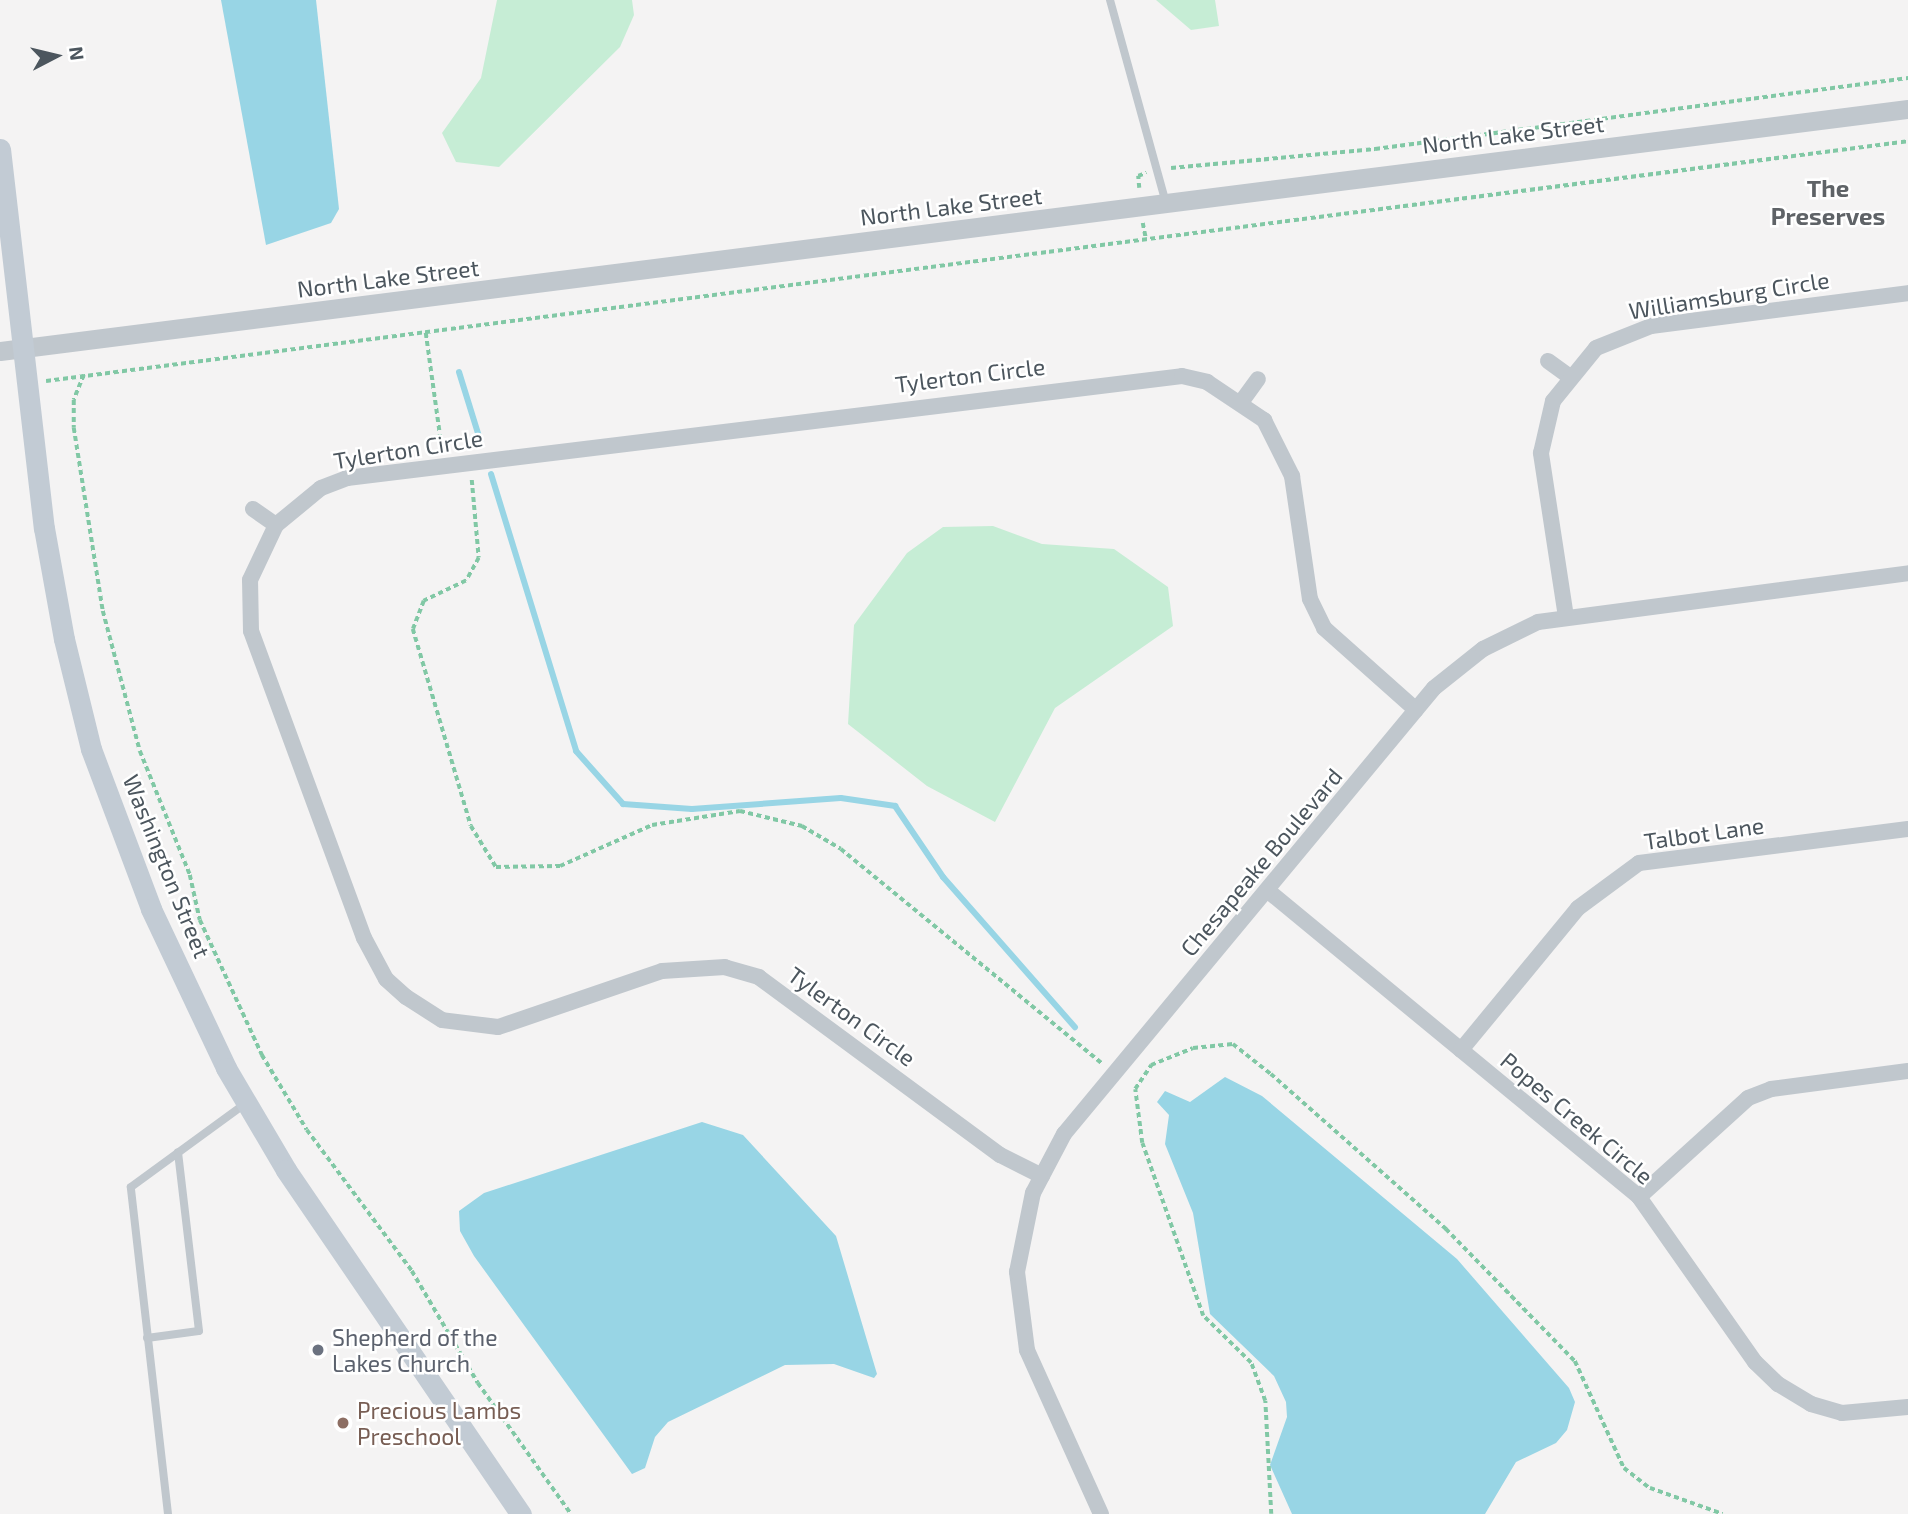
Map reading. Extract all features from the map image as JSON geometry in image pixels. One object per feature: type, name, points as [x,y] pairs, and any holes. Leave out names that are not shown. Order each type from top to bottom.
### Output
[{"type":"main road","name":"Washington Street","points":[[0,149],[44,528],[91,748],[151,909],[246,1103],[360,1283],[521,1514]]},
{"type":"street","name":"North Lake Street","points":[[0,351],[1908,109]]},
{"type":"street","name":"Williamsburg Circle","points":[[1566,617],[1541,453],[1553,401],[1570,376],[1596,348],[1651,326],[1908,293]]},
{"type":"street","points":[[1548,361],[1570,376]]},
{"type":"street","name":"Tylerton Circle","points":[[1042,1176],[1000,1155],[760,977],[724,967],[662,971],[498,1027],[442,1020],[406,997],[386,979],[364,938],[251,631],[250,580],[276,525],[293,506],[339,481],[445,464],[1150,376],[1207,382],[1242,401],[1264,420],[1289,466],[1310,599],[1324,628],[1416,710]]},
{"type":"street","points":[[1242,401],[1258,379]]},
{"type":"street","points":[[253,509],[276,525]]},
{"type":"street","name":"Chesapeake Boulevard","points":[[1101,1514],[1027,1350],[1020,1314],[1021,1233],[1042,1176],[1064,1134],[1416,710],[1483,649],[1538,622],[1908,573]]},
{"type":"street","name":"Talbot Lane","points":[[1461,1050],[1578,908],[1639,863],[1908,829]]},
{"type":"street","name":"Popes Creek Circle","points":[[1267,890],[1639,1197],[1755,1362],[1778,1384],[1811,1404],[1842,1413],[1908,1407]]},
{"type":"street","points":[[1639,1197],[1748,1098],[1771,1089],[1908,1071]]},
{"type":"lane","points":[[1111,0],[1166,203]]},
{"type":"lane","points":[[168,1514],[131,1187],[246,1103]]},
{"type":"lane","points":[[147,1338],[199,1331],[178,1152]]},
{"type":"path","points":[[1146,239],[1138,176],[1158,170],[1374,149],[1908,78]]},
{"type":"path","points":[[571,1514],[478,1383],[412,1271],[307,1130],[239,1005],[200,920],[190,875],[140,751],[103,611],[74,428],[74,400],[84,375],[1908,141]]},
{"type":"path","points":[[426,333],[445,464]]},
{"type":"path","points":[[470,461],[480,558],[466,581],[424,601],[413,629],[471,826],[496,867],[560,866],[652,825],[740,811],[802,826],[841,849],[1135,1089]]},
{"type":"path","points":[[1271,1514],[1265,1401],[1251,1363],[1203,1316],[1142,1143],[1135,1089],[1151,1065],[1193,1048],[1233,1044],[1446,1229],[1575,1362],[1624,1468],[1650,1488],[1723,1514]]},
{"type":"green space","points":[[497,0],[632,0],[634,15],[620,47],[499,167],[456,162],[442,133],[481,78]]},
{"type":"green space","points":[[1156,0],[1215,0],[1219,26],[1191,30]]},
{"type":"green space","points":[[993,526],[1042,544],[1114,549],[1168,587],[1173,626],[1055,708],[995,822],[927,786],[848,724],[854,625],[907,553],[943,527]]},
{"type":"water","points":[[221,0],[316,0],[339,209],[331,223],[266,245]]},
{"type":"water","points":[[1225,1077],[1262,1096],[1457,1259],[1569,1388],[1575,1402],[1567,1430],[1556,1443],[1516,1462],[1485,1514],[1292,1514],[1270,1465],[1287,1417],[1286,1402],[1274,1376],[1210,1314],[1193,1213],[1165,1144],[1169,1115],[1157,1102],[1165,1091],[1190,1102]]},
{"type":"water","points":[[702,1122],[743,1135],[836,1236],[877,1374],[874,1378],[834,1364],[785,1365],[668,1422],[655,1437],[645,1468],[632,1474],[474,1256],[460,1231],[459,1211],[484,1193]]},
{"type":"waterway","points":[[459,372],[481,443]]},
{"type":"waterway","points":[[491,474],[576,751],[623,804],[692,809],[841,798],[895,806],[943,877],[1075,1027]]},
{"type":"place","name":"Shepherd of the Lakes Church","points":[[318,1350]]},
{"type":"place","name":"Precious Lambs Preschool","points":[[343,1423]]},
{"type":"district","name":"The Preserves","points":[[1828,202]]}]
